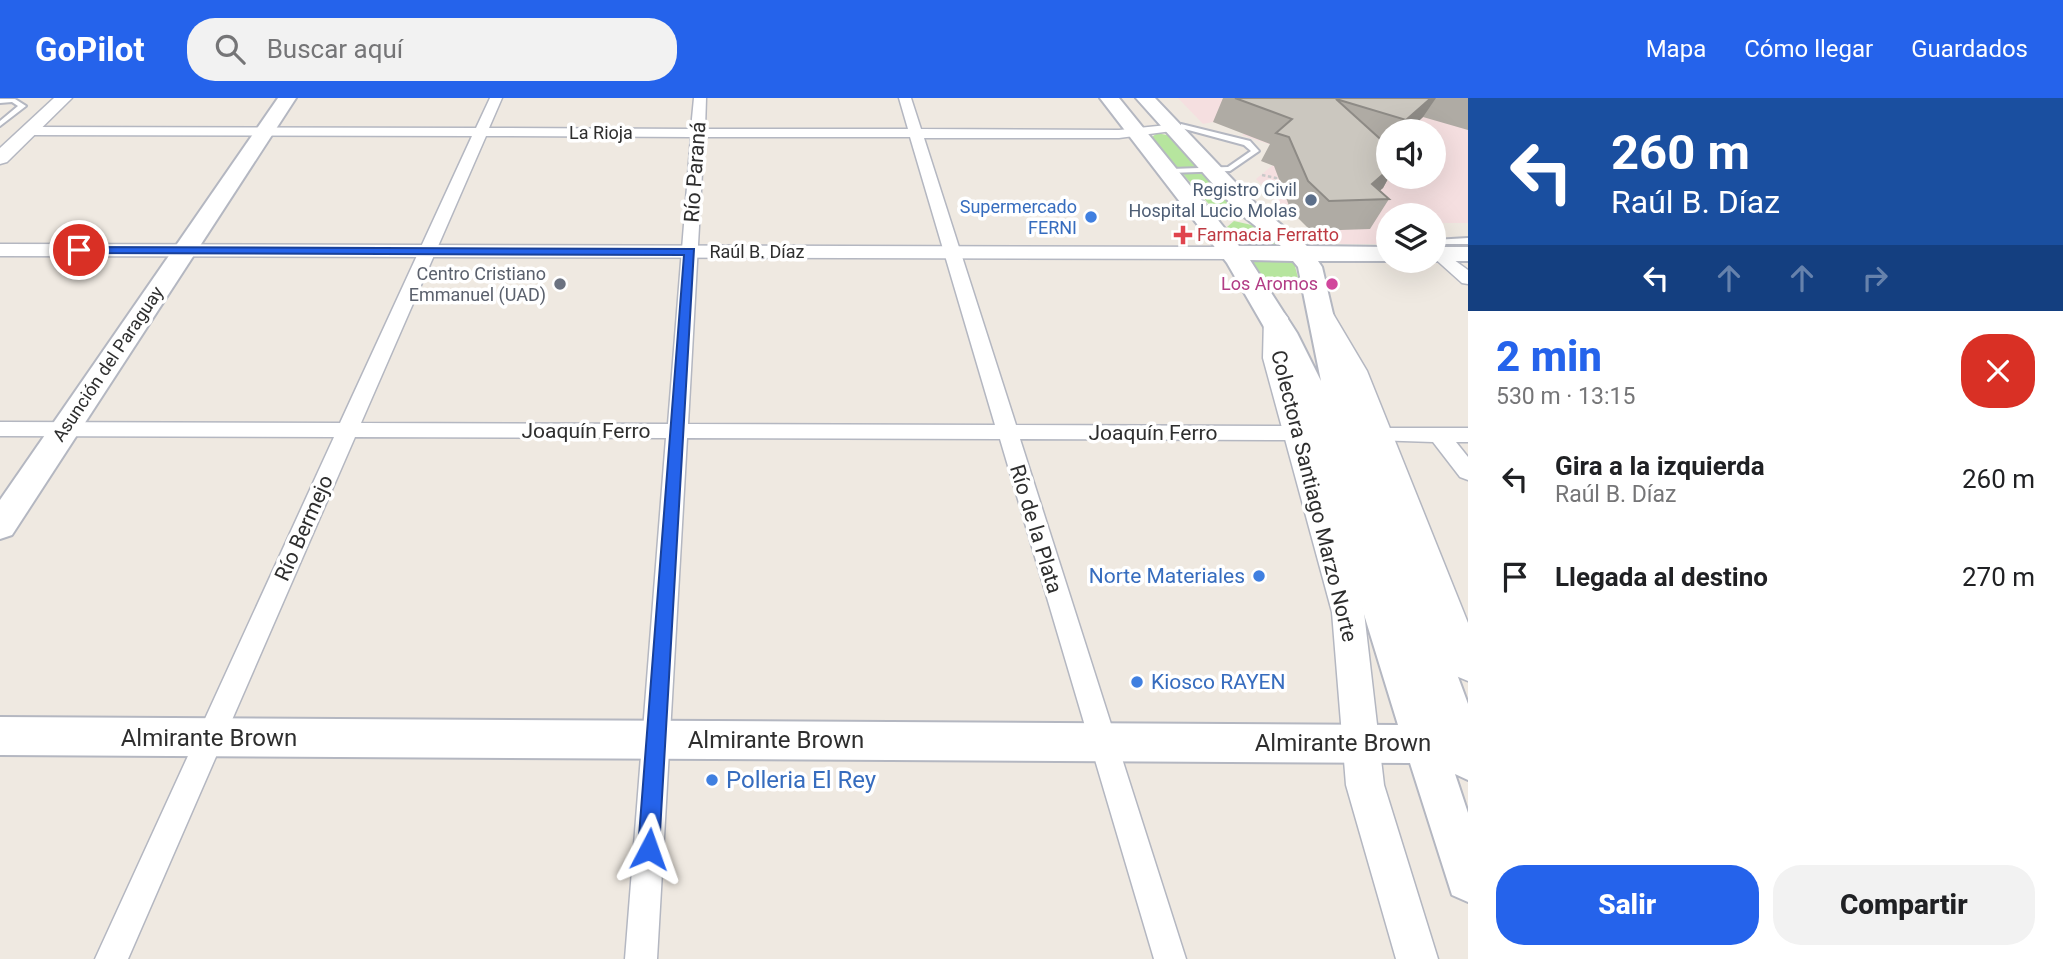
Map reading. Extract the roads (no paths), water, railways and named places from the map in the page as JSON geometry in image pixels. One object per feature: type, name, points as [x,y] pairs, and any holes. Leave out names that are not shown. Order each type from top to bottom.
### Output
[{"type":"main road","name":"Asunción del Paraguay","points":[[0,526],[287,98]]},
{"type":"main road","points":[[1109,98],[1219,230],[1253,280],[1270,290],[1298,300],[1339,394],[1456,748],[1468,879]]},
{"type":"main road","points":[[1145,98],[1178,127],[1212,170],[1268,226],[1302,254],[1298,300],[1311,390],[1456,748]]},
{"type":"main road","points":[[1219,230],[1218,220],[1228,216],[1245,217],[1268,226]]},
{"type":"main road","name":"Raúl B. Díaz","points":[[1235,254],[1376,254]]},
{"type":"main road","points":[[1446,254],[1468,254]]},
{"type":"main road","name":"Almirante Brown","points":[[0,736],[1360,743],[1456,748]]},
{"type":"street","points":[[0,158],[64,98]]},
{"type":"street","name":"Río Bermejo","points":[[111,959],[496,98]]},
{"type":"street","name":"Río Paraná","points":[[641,959],[700,98]]},
{"type":"street","name":"Río de la Plata","points":[[905,98],[1170,959]]},
{"type":"street","name":"La Rioja","points":[[29,131],[916,134],[1138,133],[1178,127]]},
{"type":"street","name":"Raúl B. Díaz","points":[[0,250],[1235,254]]},
{"type":"street","points":[[1446,262],[1468,279]]},
{"type":"street","points":[[1298,300],[1353,365],[1459,620],[1468,666]]},
{"type":"street","name":"Colectora Santiago Marzo Norte","points":[[1298,300],[1275,358],[1350,621],[1360,743],[1371,813],[1417,959]]},
{"type":"street","name":"Joaquín Ferro","points":[[0,429],[1297,433]]},
{"type":"street","points":[[1380,435],[1468,436]]},
{"type":"street","points":[[1439,435],[1468,472]]},
{"type":"lane","points":[[0,100],[13,100],[23,106],[0,124]]},
{"type":"lane","points":[[1178,127],[1215,126],[1244,134]]},
{"type":"lane","points":[[1171,172],[1235,167],[1256,149],[1214,132],[1178,127]]},
{"type":"lane","points":[[1446,242],[1468,241]]},
{"type":"place","name":"Registro Civil Hospital Lucio Molas","points":[[1311,200]]},
{"type":"place","name":"Supermercado FERNI","points":[[1091,217]]},
{"type":"place","name":"Farmacia Ferratto","points":[[1183,235]]},
{"type":"place","name":"Centro Cristiano Emmanuel (UAD)","points":[[560,284]]},
{"type":"place","name":"Los Aromos","points":[[1332,284]]},
{"type":"place","name":"Norte Materiales","points":[[1259,576]]},
{"type":"place","name":"Kiosco RAYEN","points":[[1137,682]]},
{"type":"place","name":"Polleria El Rey","points":[[712,780]]}]
